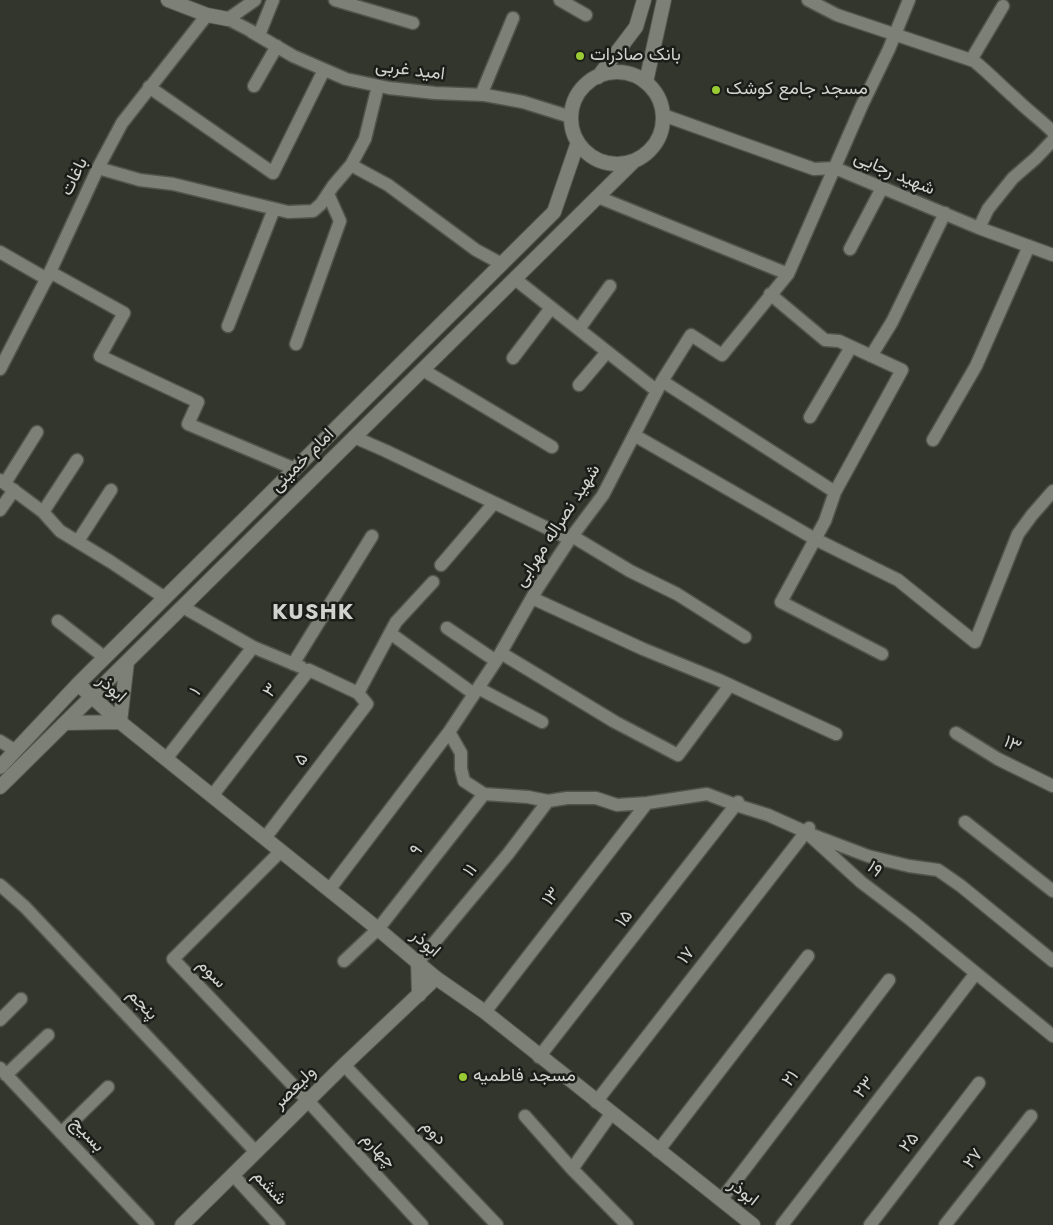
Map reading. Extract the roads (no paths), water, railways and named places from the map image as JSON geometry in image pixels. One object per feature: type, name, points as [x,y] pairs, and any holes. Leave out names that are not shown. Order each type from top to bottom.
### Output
[{"type":"main road","points":[[168,0],[206,15],[228,18]]},
{"type":"main road","points":[[598,76],[623,72],[635,76],[646,82],[655,92],[661,103],[664,115],[663,127],[659,138],[653,148],[633,162],[608,164],[586,152],[578,142],[573,130],[571,117],[573,105],[579,93],[598,76],[636,27],[644,0]]},
{"type":"main road","points":[[646,82],[664,0]]},
{"type":"main road","name":"امام خمینی","points":[[0,767],[104,657],[554,212],[578,142]]},
{"type":"main road","name":"امام خمینی","points":[[0,787],[633,162]]},
{"type":"main road","points":[[65,723],[120,722],[127,662]]},
{"type":"main road","name":"ابوذر","points":[[78,684],[166,760],[378,929],[436,978],[485,1012],[539,1057],[753,1225]]},
{"type":"main road","points":[[418,962],[419,995]]},
{"type":"main road","name":"ولیعصر","points":[[182,1225],[344,1065],[436,978]]},
{"type":"street","points":[[228,18],[255,0]]},
{"type":"street","points":[[255,33],[272,0]]},
{"type":"street","points":[[335,0],[413,23]]},
{"type":"street","points":[[560,0],[586,14]]},
{"type":"street","points":[[808,0],[837,15],[971,60],[993,76],[1053,132]]},
{"type":"street","name":"شهید نصراله مهرابی","points":[[329,890],[449,732],[476,691],[532,598],[571,538],[603,494],[660,386],[691,335],[722,355],[788,274],[910,0]]},
{"type":"street","points":[[971,60],[1003,6]]},
{"type":"street","name":"باغات","points":[[0,369],[49,275],[98,168],[122,123],[206,15]]},
{"type":"street","name":"امید غربی","points":[[228,18],[293,56],[346,79],[378,86],[435,93],[481,95],[523,102],[571,117]]},
{"type":"street","points":[[481,95],[513,18]]},
{"type":"street","points":[[254,86],[277,46]]},
{"type":"street","points":[[149,87],[273,173],[324,70]]},
{"type":"street","points":[[98,168],[140,180],[174,184],[288,212],[314,211],[351,165],[365,138],[378,86]]},
{"type":"street","name":"شهید رجایی","points":[[664,115],[814,170],[835,168],[979,228],[1053,255]]},
{"type":"street","points":[[979,228],[988,209],[1013,178],[1053,140]]},
{"type":"street","points":[[351,165],[388,185],[476,250],[502,264]]},
{"type":"street","points":[[850,249],[882,188]]},
{"type":"street","points":[[296,344],[340,221],[328,194]]},
{"type":"street","points":[[598,198],[788,274]]},
{"type":"street","points":[[228,326],[274,208]]},
{"type":"street","points":[[871,356],[892,322],[945,213]]},
{"type":"street","points":[[933,440],[976,366],[1030,246]]},
{"type":"street","points":[[0,252],[124,313],[100,356],[198,402],[188,424],[295,469]]},
{"type":"street","points":[[515,279],[607,352],[836,492]]},
{"type":"street","points":[[579,329],[610,286]]},
{"type":"street","points":[[770,294],[825,340],[839,341],[902,370],[836,492],[825,521],[781,602],[882,654]]},
{"type":"street","points":[[513,358],[551,308]]},
{"type":"street","points":[[810,417],[851,347]]},
{"type":"street","points":[[579,385],[607,352]]},
{"type":"street","points":[[423,370],[552,447]]},
{"type":"street","points":[[0,510],[6,484],[37,432]]},
{"type":"street","points":[[634,436],[815,539],[898,580],[975,642],[1018,534],[1051,498]]},
{"type":"street","points":[[354,438],[386,451],[571,538],[630,571],[677,594],[745,637]]},
{"type":"street","points":[[43,512],[77,460]]},
{"type":"street","points":[[6,484],[43,512],[60,531],[164,598]]},
{"type":"street","points":[[78,541],[111,490]]},
{"type":"street","points":[[441,565],[494,503]]},
{"type":"street","points":[[293,664],[372,536]]},
{"type":"street","points":[[183,606],[253,647],[358,693],[396,622],[433,582]]},
{"type":"street","points":[[532,598],[836,734]]},
{"type":"street","points":[[58,621],[104,657]]},
{"type":"street","points":[[447,628],[678,755],[730,685]]},
{"type":"street","points":[[390,633],[476,691],[542,722]]},
{"type":"street","name":"۱","points":[[166,760],[253,647]]},
{"type":"street","name":"۳","points":[[212,796],[309,670]]},
{"type":"street","name":"۵","points":[[265,838],[367,704],[358,693]]},
{"type":"street","points":[[449,732],[461,754],[461,769],[464,781],[484,794]]},
{"type":"street","name":"۱۳","points":[[956,733],[998,759],[1053,786]]},
{"type":"street","points":[[0,741],[16,751]]},
{"type":"street","name":"۱۹","points":[[484,794],[528,797],[548,801],[567,798],[596,798],[617,805],[647,803],[707,794],[737,803],[808,830],[861,882],[1053,1036]]},
{"type":"street","name":"۹","points":[[344,961],[378,929],[484,794]]},
{"type":"street","name":"۱۱","points":[[418,962],[508,854],[548,801]]},
{"type":"street","name":"۱۳","points":[[485,1012],[647,803]]},
{"type":"street","name":"۱۵","points":[[539,1057],[737,803]]},
{"type":"street","points":[[965,822],[1053,891]]},
{"type":"street","points":[[808,830],[868,856],[909,866],[938,870],[961,886],[1053,961]]},
{"type":"street","name":"۱۷","points":[[596,1102],[808,830]]},
{"type":"street","name":"سوم","points":[[281,851],[173,960],[308,1101]]},
{"type":"street","name":"پنجم","points":[[0,885],[38,921],[256,1152]]},
{"type":"street","points":[[658,1151],[808,956]]},
{"type":"street","name":"۲۳","points":[[782,1225],[976,973]]},
{"type":"street","name":"۲۱","points":[[720,1200],[889,980]]},
{"type":"street","points":[[0,1020],[21,999]]},
{"type":"street","points":[[3,1072],[48,1035]]},
{"type":"street","name":"دوم","points":[[344,1065],[497,1225]]},
{"type":"street","name":"بسیج","points":[[3,1072],[148,1225]]},
{"type":"street","name":"۲۵","points":[[870,1225],[979,1083]]},
{"type":"street","points":[[61,1133],[108,1087]]},
{"type":"street","name":"چهارم","points":[[308,1101],[422,1225]]},
{"type":"street","points":[[572,1169],[611,1114]]},
{"type":"street","points":[[525,1116],[572,1169],[627,1225]]},
{"type":"street","name":"۲۷","points":[[945,1225],[1031,1116]]},
{"type":"street","name":"ششم","points":[[233,1175],[279,1225]]},
{"type":"place","name":"بانک صادرات","points":[[580,56]]},
{"type":"place","name":"مسجد جامع کوشک","points":[[716,90]]},
{"type":"place","name":"مسجد فاطمیه","points":[[463,1077]]},
{"type":"district","name":"KUSHK","points":[[313,614]]}]
